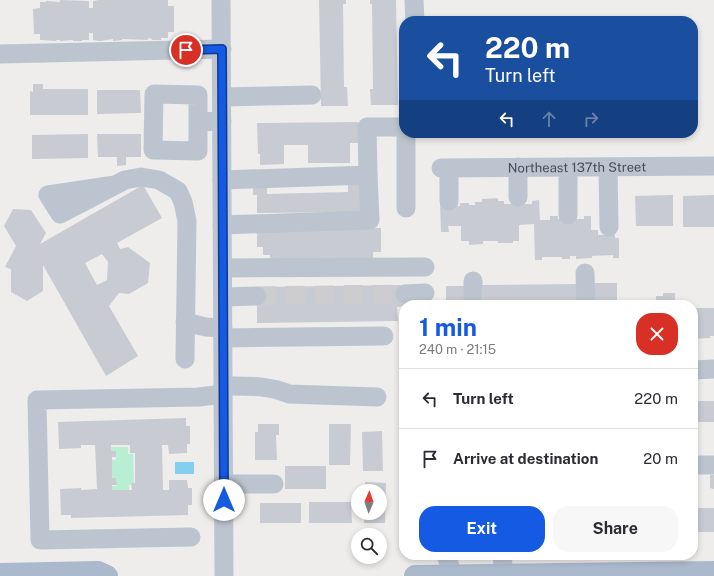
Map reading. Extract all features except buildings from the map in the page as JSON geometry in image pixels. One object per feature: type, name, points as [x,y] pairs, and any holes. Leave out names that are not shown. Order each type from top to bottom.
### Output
[{"type":"main road","points":[[415,576],[443,576],[503,565],[714,572]]},
{"type":"main road","points":[[0,574],[98,572],[107,576]]},
{"type":"street","points":[[221,0],[224,576]]},
{"type":"street","points":[[414,0],[414,16]]},
{"type":"street","points":[[0,54],[222,49]]},
{"type":"street","points":[[222,97],[312,95]]},
{"type":"street","points":[[198,122],[222,122]]},
{"type":"street","points":[[222,225],[370,220],[367,127],[399,127]]},
{"type":"street","points":[[406,138],[406,208]]},
{"type":"street","points":[[608,166],[609,227]]},
{"type":"street","name":"Northeast 137th Street","points":[[449,201],[445,168],[714,166]]},
{"type":"street","points":[[518,167],[518,197]]},
{"type":"street","points":[[568,167],[568,215]]},
{"type":"street","points":[[222,180],[368,176]]},
{"type":"street","points":[[115,185],[126,180],[141,177],[159,180],[178,191],[183,202],[187,221],[185,359]]},
{"type":"street","points":[[223,268],[425,267]]},
{"type":"street","points":[[585,273],[586,300]]},
{"type":"street","points":[[472,281],[473,300]]},
{"type":"street","points":[[405,294],[425,293]]},
{"type":"street","points":[[223,297],[257,296]]},
{"type":"street","points":[[185,322],[223,333],[384,336]]},
{"type":"street","points":[[698,370],[714,369]]},
{"type":"street","points":[[191,537],[40,540],[37,400],[199,397],[223,390],[252,386],[277,389],[290,394],[377,396]]},
{"type":"street","points":[[698,466],[714,465]]},
{"type":"street","points":[[224,484],[274,484]]},
{"type":"street","points":[[443,576],[445,560]]},
{"type":"green space","points":[[111,447],[128,447],[128,454],[133,454],[134,484],[129,485],[129,491],[112,492],[112,486],[117,486],[116,479],[111,479],[111,460],[116,460],[116,453],[111,453]]},
{"type":"water","points":[[175,462],[194,462],[194,474],[175,474]]},
{"type":"tunnel","points":[[257,296],[405,294]]},
{"type":"route","points":[[186,50],[222,49],[224,500]]}]
